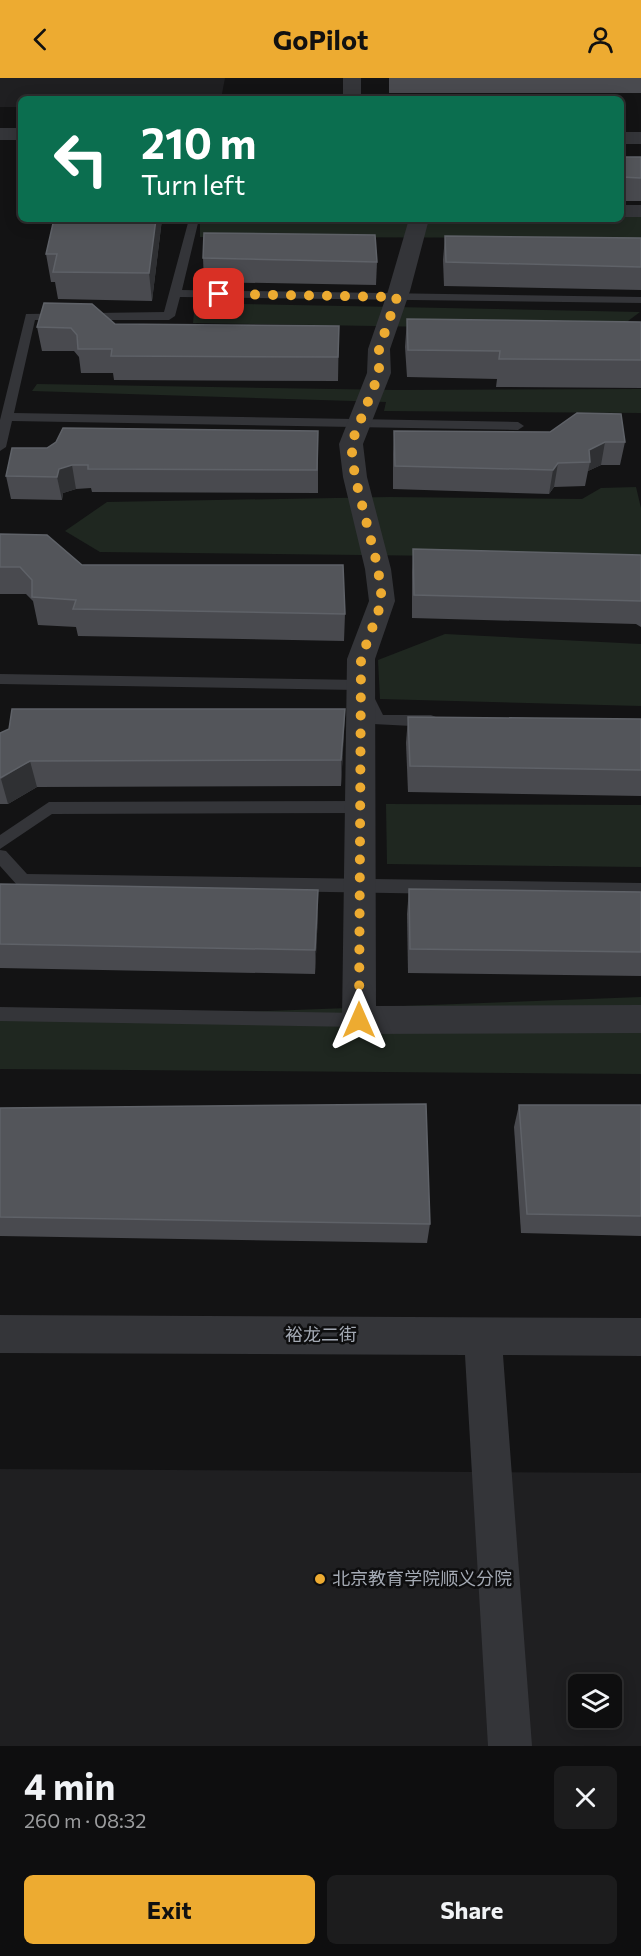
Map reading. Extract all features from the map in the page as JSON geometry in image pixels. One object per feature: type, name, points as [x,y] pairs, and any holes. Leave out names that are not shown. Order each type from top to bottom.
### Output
[{"type":"street","points":[[352,78],[352,96]]},
{"type":"street","points":[[0,134],[18,134]]},
{"type":"street","points":[[624,138],[641,138]]},
{"type":"street","points":[[624,211],[641,211]]},
{"type":"street","points":[[418,222],[397,297],[379,349],[379,374],[351,444],[355,477],[378,568],[382,601],[361,659],[359,1020],[641,1019]]},
{"type":"street","name":"裕龙二街","points":[[0,1334],[641,1337]]},
{"type":"street","points":[[483,1336],[510,1746]]},
{"type":"lane","points":[[0,447],[30,316],[169,316],[193,222]]},
{"type":"lane","points":[[175,293],[641,300]]},
{"type":"lane","points":[[7,417],[518,426]]},
{"type":"lane","points":[[0,679],[360,686],[378,720],[448,722]]},
{"type":"lane","points":[[0,843],[50,808],[360,807]]},
{"type":"lane","points":[[0,856],[23,880],[641,890]]},
{"type":"lane","points":[[0,1014],[359,1020]]},
{"type":"shaded area","points":[[0,78],[225,78],[222,96],[18,96],[18,107],[0,107]]},
{"type":"shaded area","points":[[624,214],[641,216],[641,238],[200,237],[200,222],[624,222]]},
{"type":"shaded area","points":[[195,303],[640,312],[616,330],[193,323]]},
{"type":"shaded area","points":[[37,384],[396,390],[641,389],[641,413],[384,411],[386,402],[32,391]]},
{"type":"shaded area","points":[[636,487],[641,508],[641,562],[537,557],[100,552],[65,531],[107,502],[390,497],[582,499],[601,488]]},
{"type":"shaded area","points":[[445,634],[641,644],[641,706],[380,699],[378,660]]},
{"type":"shaded area","points":[[386,804],[641,805],[641,867],[387,864]]},
{"type":"shaded area","points":[[641,997],[641,1074],[0,1069],[0,1021]]},
{"type":"shaded area","name":"北京教育学院顺义分院","points":[[0,1469],[641,1473],[641,1746],[0,1746]]},
{"type":"building","points":[[624,157],[641,157],[641,178],[624,177]]},
{"type":"building","points":[[53,222],[156,222],[149,273],[53,272],[57,254],[46,254]]},
{"type":"building","points":[[204,233],[375,235],[377,262],[203,258]]},
{"type":"building","points":[[445,236],[641,238],[641,267],[446,262]]},
{"type":"building","points":[[44,303],[92,304],[115,324],[339,326],[338,357],[111,356],[112,349],[78,349],[77,335],[71,328],[37,327]]},
{"type":"building","points":[[407,319],[641,322],[641,360],[499,359],[500,351],[408,350]]},
{"type":"building","points":[[577,413],[621,414],[625,442],[605,442],[589,450],[590,462],[558,463],[553,470],[395,466],[394,431],[550,432]]},
{"type":"building","points":[[63,428],[318,431],[317,470],[88,469],[88,465],[72,465],[59,469],[57,477],[6,476],[12,448],[47,448],[56,442]]},
{"type":"building","points":[[0,534],[47,535],[82,565],[343,565],[345,614],[73,609],[76,600],[32,597],[32,580],[20,567],[0,567]]},
{"type":"building","points":[[413,549],[641,555],[641,601],[414,595]]},
{"type":"building","points":[[12,709],[345,709],[341,760],[30,761],[0,778],[0,733],[9,729]]},
{"type":"building","points":[[408,717],[641,719],[641,770],[410,766]]},
{"type":"building","points":[[0,884],[318,890],[315,950],[0,944]]},
{"type":"building","points":[[409,889],[641,892],[641,952],[410,949]]},
{"type":"building","points":[[426,1104],[430,1224],[0,1217],[0,1108]]},
{"type":"building","points":[[519,1105],[641,1105],[641,1216],[527,1214]]},
{"type":"place","name":"北京教育学院顺义分院","points":[[320,1579]]},
{"type":"route","points":[[219,294],[397,297],[379,349],[379,374],[351,444],[355,477],[378,568],[382,601],[361,659],[359,1020]]}]
